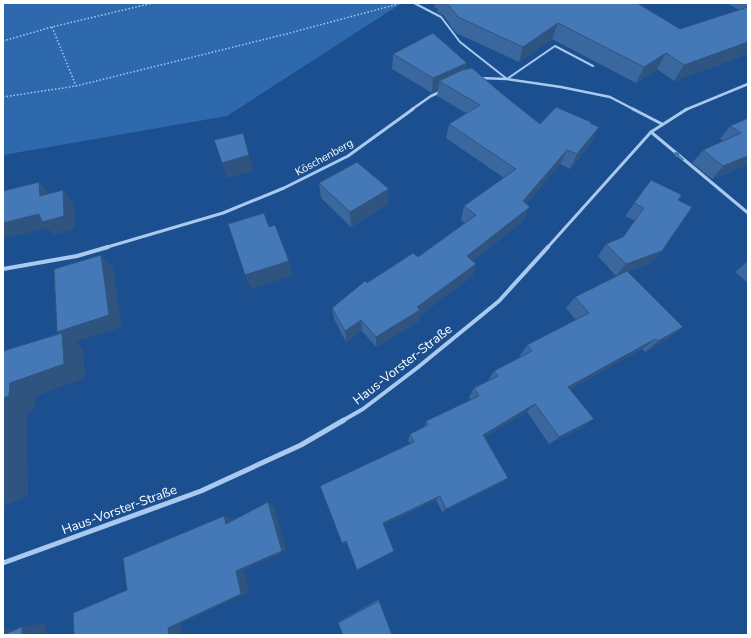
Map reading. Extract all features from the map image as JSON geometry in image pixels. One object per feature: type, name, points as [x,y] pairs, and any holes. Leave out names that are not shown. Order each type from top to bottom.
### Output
[{"type":"street","points":[[472,80],[507,79],[561,87],[610,97],[662,124]]},
{"type":"street","name":"Haus-Vorster-Straße","points":[[3,563],[202,491],[302,445],[363,409],[417,368],[499,301],[651,132],[662,124],[701,102],[748,84]]},
{"type":"street","name":"Köschenberg","points":[[3,269],[77,256],[223,213],[284,188],[348,156],[431,96],[445,89]]},
{"type":"street","points":[[651,132],[748,213]]},
{"type":"lane","points":[[414,3],[441,17],[460,42],[507,79],[555,46],[593,66]]},
{"type":"path","points":[[3,41],[52,27],[153,3]]},
{"type":"path","points":[[3,97],[76,86],[278,36],[402,3]]},
{"type":"path","points":[[52,27],[76,86]]},
{"type":"path","points":[[3,37],[7,40]]},
{"type":"shaded area","points":[[3,3],[402,3],[227,116],[3,155]]},
{"type":"building","points":[[447,3],[637,3],[680,29],[748,7],[748,42],[684,65],[666,53],[644,67],[558,23],[523,47],[458,17]]},
{"type":"building","points":[[433,33],[467,63],[433,78],[393,54]]},
{"type":"building","points":[[472,68],[540,124],[556,107],[599,127],[577,154],[567,150],[523,201],[530,207],[467,256],[476,264],[417,307],[420,310],[376,337],[361,320],[345,331],[332,308],[365,281],[367,283],[413,253],[418,257],[476,215],[464,206],[516,169],[449,124],[480,105],[439,81],[462,70]]},
{"type":"building","points":[[748,118],[748,156],[723,166],[703,150],[741,133],[730,126]]},
{"type":"building","points":[[243,133],[249,155],[222,163],[214,140]]},
{"type":"building","points":[[357,162],[389,189],[350,212],[319,183]]},
{"type":"building","points":[[651,180],[682,195],[678,200],[692,207],[662,251],[626,264],[606,244],[623,237],[644,208],[634,203]]},
{"type":"building","points":[[39,182],[40,196],[63,190],[64,216],[42,222],[39,214],[3,223],[3,191]]},
{"type":"building","points":[[264,213],[269,227],[275,225],[289,261],[245,275],[228,224]]},
{"type":"building","points":[[101,255],[109,315],[57,332],[54,269]]},
{"type":"building","points":[[627,271],[683,327],[658,341],[655,339],[568,387],[594,419],[559,437],[535,404],[483,435],[508,478],[446,509],[440,496],[383,523],[394,551],[357,570],[346,541],[342,543],[320,486],[414,442],[410,434],[428,425],[426,421],[479,396],[474,388],[498,376],[494,371],[532,351],[527,345],[589,313],[575,297]]},
{"type":"building","points":[[62,333],[64,364],[10,383],[9,396],[3,398],[3,351]]},
{"type":"building","points":[[268,502],[282,551],[236,571],[241,594],[168,628],[169,635],[74,635],[73,613],[127,590],[123,558],[224,516],[226,524]]},
{"type":"building","points":[[379,601],[392,635],[343,635],[338,623]]},
{"type":"building","points":[[22,627],[22,635],[3,635]]}]
